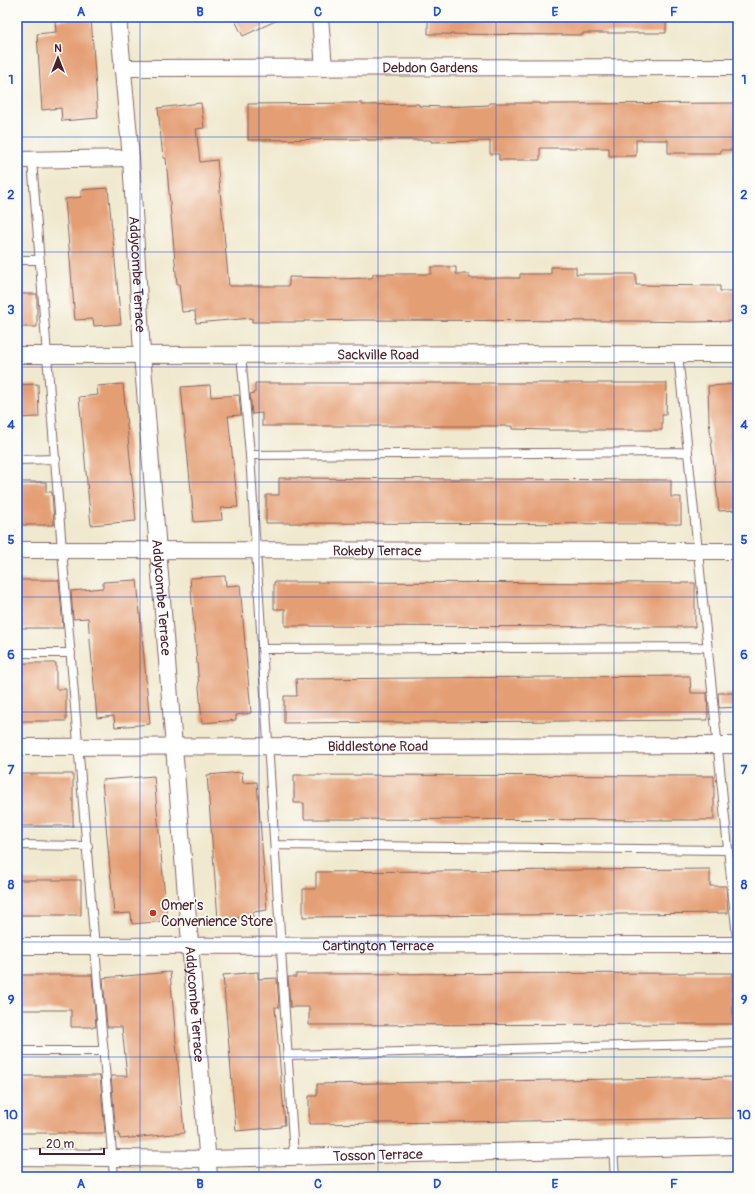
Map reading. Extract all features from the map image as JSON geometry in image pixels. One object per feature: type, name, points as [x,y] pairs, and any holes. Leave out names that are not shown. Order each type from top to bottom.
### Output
[{"type":"street","name":"Addycombe Terrace","points":[[118,17],[131,158],[142,354],[209,1177]]},
{"type":"street","points":[[320,17],[324,68]]},
{"type":"street","name":"Debdon Gardens","points":[[122,68],[738,68]]},
{"type":"street","points":[[25,160],[131,158]]},
{"type":"street","name":"Sackville Road","points":[[17,355],[738,354]]},
{"type":"street","name":"Rokeby Terrace","points":[[17,550],[738,551]]},
{"type":"street","name":"Biddlestone Road","points":[[17,747],[738,745]]},
{"type":"street","name":"Cartington Terrace","points":[[17,946],[738,946]]},
{"type":"street","name":"Tosson Terrace","points":[[17,1157],[208,1159],[738,1146]]},
{"type":"lane","points":[[25,160],[40,260],[62,550],[72,653],[114,1177]]},
{"type":"lane","points":[[17,260],[40,260]]},
{"type":"lane","points":[[240,354],[250,454],[294,1157]]},
{"type":"lane","points":[[678,354],[738,946]]},
{"type":"lane","points":[[250,454],[688,452]]},
{"type":"lane","points":[[17,460],[56,460]]},
{"type":"lane","points":[[262,649],[708,647]]},
{"type":"lane","points":[[17,653],[72,653]]},
{"type":"lane","points":[[17,845],[88,846]]},
{"type":"lane","points":[[275,846],[728,850]]},
{"type":"lane","points":[[288,1055],[738,1043]]},
{"type":"lane","points":[[17,1051],[104,1051]]},
{"type":"lane","points":[[613,1149],[615,1177]]},
{"type":"building","points":[[91,17],[98,118],[62,121],[61,108],[42,110],[37,34],[56,32],[55,21]]},
{"type":"building","points":[[233,17],[284,17],[243,36]]},
{"type":"building","points":[[428,17],[666,17],[666,33],[583,33],[583,35],[428,34]]},
{"type":"building","points":[[201,103],[204,128],[196,129],[200,162],[217,160],[229,286],[289,286],[289,277],[336,279],[370,278],[373,277],[373,274],[431,274],[431,267],[456,267],[456,274],[469,274],[469,278],[520,278],[520,274],[551,274],[551,267],[576,267],[576,274],[636,274],[636,285],[720,286],[720,291],[738,291],[738,321],[361,320],[252,322],[252,318],[196,323],[195,311],[182,312],[179,284],[177,284],[166,158],[163,158],[158,108]]},
{"type":"building","points":[[362,103],[362,105],[419,104],[419,106],[444,107],[489,105],[489,103],[738,103],[738,150],[721,150],[721,153],[668,153],[668,140],[636,140],[636,156],[609,156],[609,148],[540,148],[540,160],[499,160],[499,154],[490,154],[490,141],[431,142],[431,140],[367,139],[248,140],[248,104]]},
{"type":"building","points":[[108,188],[121,324],[94,326],[93,319],[75,320],[65,199],[81,197],[81,190]]},
{"type":"building","points":[[17,294],[37,294],[37,327],[17,327]]},
{"type":"building","points":[[255,383],[667,383],[666,415],[662,415],[662,430],[548,430],[512,429],[512,426],[262,426],[262,413],[252,414],[250,394],[255,393]]},
{"type":"building","points":[[38,384],[39,417],[17,418],[17,385]]},
{"type":"building","points":[[123,384],[136,521],[91,525],[79,397],[98,395],[97,386]]},
{"type":"building","points":[[738,384],[738,510],[719,511],[709,421],[708,386]]},
{"type":"building","points":[[210,385],[211,397],[239,395],[241,415],[228,416],[238,507],[221,508],[222,520],[194,522],[181,387]]},
{"type":"building","points":[[279,478],[671,480],[671,497],[681,497],[681,524],[266,523],[266,495],[279,495]]},
{"type":"building","points":[[17,482],[46,482],[46,492],[52,492],[54,525],[17,525]]},
{"type":"building","points":[[225,576],[226,586],[240,585],[251,713],[236,715],[236,720],[202,723],[190,578]]},
{"type":"building","points":[[17,580],[59,580],[63,628],[17,628]]},
{"type":"building","points":[[137,580],[150,724],[115,727],[114,716],[97,718],[88,618],[73,619],[71,591],[103,588],[103,582]]},
{"type":"building","points":[[274,582],[695,583],[695,627],[285,626],[285,609],[274,609]]},
{"type":"building","points":[[17,663],[56,663],[56,689],[66,689],[66,721],[17,721]]},
{"type":"building","points":[[690,676],[691,693],[707,693],[708,720],[284,723],[284,696],[297,696],[296,679]]},
{"type":"building","points":[[718,693],[738,693],[738,707],[719,708]]},
{"type":"building","points":[[242,772],[243,783],[257,782],[267,910],[253,912],[253,917],[218,919],[207,775]]},
{"type":"building","points":[[17,774],[73,774],[73,826],[17,826]]},
{"type":"building","points":[[294,775],[714,776],[714,820],[304,819],[304,803],[294,803]]},
{"type":"building","points":[[154,776],[167,921],[132,924],[131,913],[114,914],[102,780]]},
{"type":"building","points":[[710,869],[710,886],[726,886],[728,913],[303,917],[303,889],[316,889],[316,872]]},
{"type":"building","points":[[17,880],[81,880],[81,915],[17,915]]},
{"type":"building","points":[[170,972],[184,1133],[120,1139],[119,1133],[116,1133],[111,1076],[127,1076],[122,1027],[107,1027],[103,978]]},
{"type":"building","points":[[258,972],[258,979],[277,978],[279,1007],[275,1007],[285,1125],[281,1125],[281,1127],[236,1131],[223,975]]},
{"type":"building","points":[[733,973],[733,1024],[309,1025],[309,1007],[290,1007],[288,977],[296,977],[296,974]]},
{"type":"building","points":[[17,975],[92,975],[96,1027],[71,1027],[71,1010],[17,1010]]},
{"type":"building","points":[[17,1076],[100,1076],[105,1133],[17,1133]]},
{"type":"building","points":[[736,1077],[736,1090],[738,1090],[738,1118],[309,1124],[309,1096],[317,1096],[317,1084]]},
{"type":"place","name":"Omer's Convenience Store","points":[[153,913]]}]
